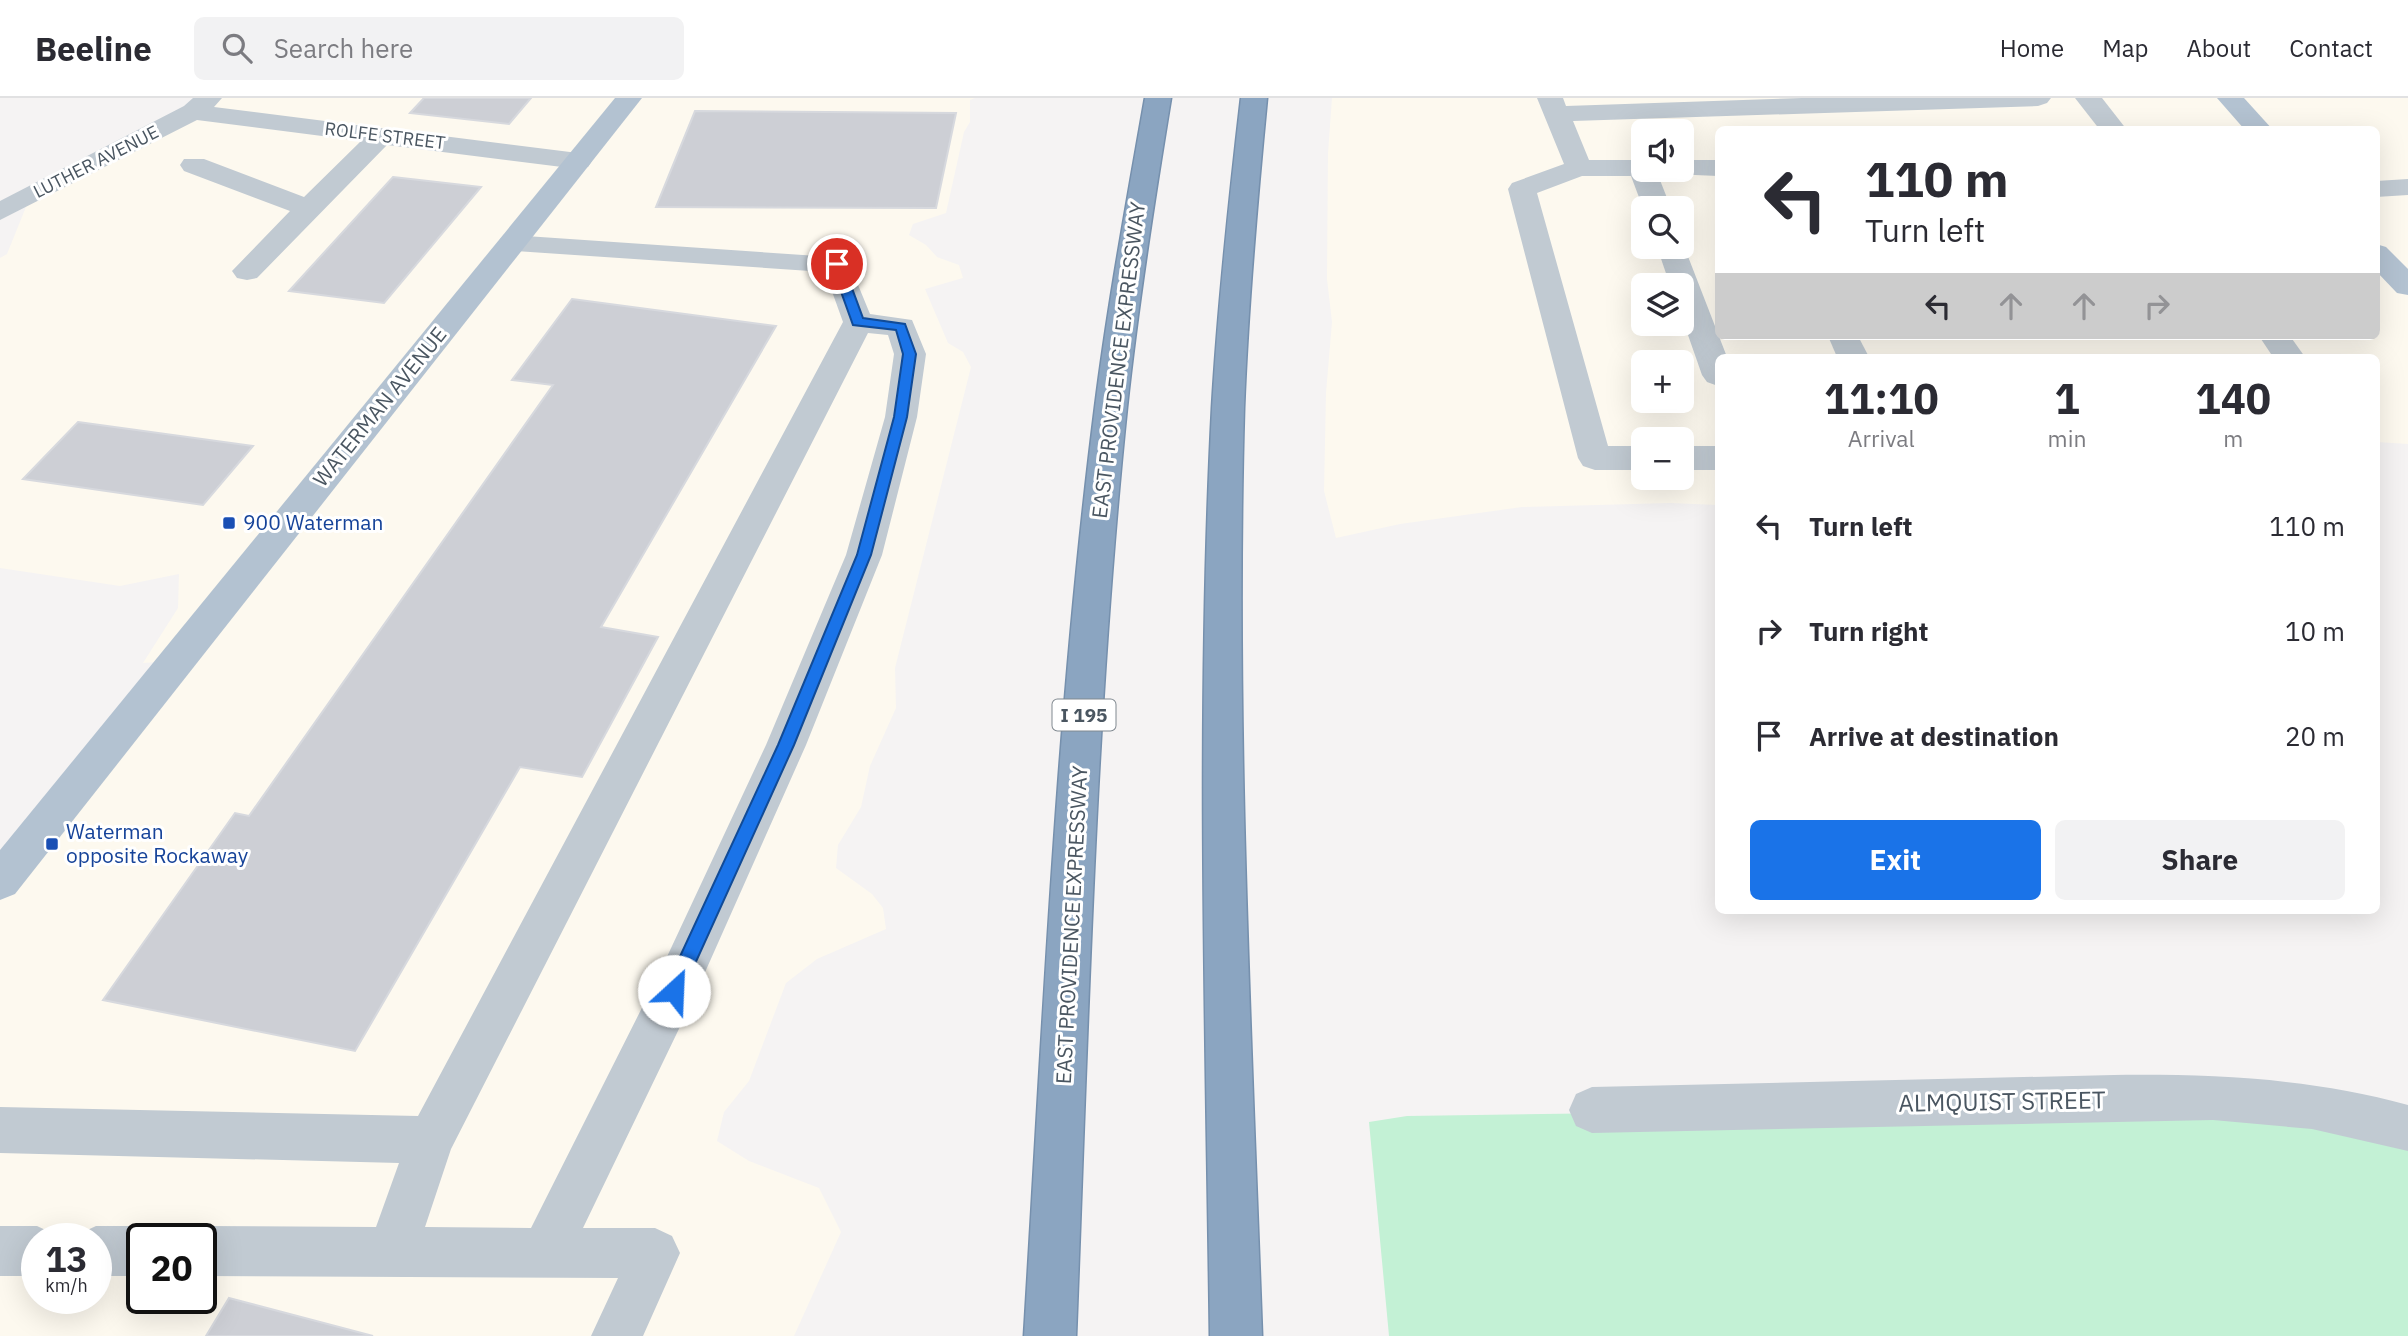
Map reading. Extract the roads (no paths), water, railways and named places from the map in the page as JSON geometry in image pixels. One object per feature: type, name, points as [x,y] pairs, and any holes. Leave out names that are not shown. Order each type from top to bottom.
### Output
[{"type":"highway","name":"EAST PROVIDENCE EXPRESSWAY","points":[[1050,1336],[1087,652],[1101,486],[1129,262],[1158,98]]},
{"type":"highway","points":[[1236,1336],[1225,803],[1224,559],[1234,331],[1254,98]]},
{"type":"main road","name":"WATERMAN AVENUE","points":[[0,881],[629,98]]},
{"type":"main road","points":[[2230,98],[2256,126]]},
{"type":"main road","points":[[2380,257],[2408,286]]},
{"type":"street","points":[[1579,169],[1553,106],[2038,98]]},
{"type":"street","points":[[2088,98],[2111,126]]},
{"type":"street","name":"ROLFE STREET","points":[[201,105],[380,136],[578,161]]},
{"type":"street","name":"LUTHER AVENUE","points":[[0,212],[201,105]]},
{"type":"street","points":[[247,271],[380,136]]},
{"type":"street","points":[[194,165],[309,209]]},
{"type":"street","points":[[1631,168],[1579,169],[1522,190],[1595,458],[1631,458]]},
{"type":"street","points":[[1694,168],[1715,168]]},
{"type":"street","points":[[2380,189],[2408,187]]},
{"type":"street","points":[[392,1251],[431,1140],[858,322],[837,264],[511,244]]},
{"type":"street","points":[[1675,259],[1715,367]]},
{"type":"street","points":[[546,1251],[674,991],[764,794],[864,555],[901,417],[910,354],[901,327],[858,322]]},
{"type":"street","points":[[2277,340],[2288,354]]},
{"type":"street","points":[[1694,458],[1715,458]]},
{"type":"street","name":"ALMQUIST STREET","points":[[1592,1110],[2055,1100],[2269,1099],[2364,1114],[2408,1128]]},
{"type":"street","points":[[0,1130],[431,1140]]},
{"type":"street","points":[[0,1251],[21,1251]]},
{"type":"street","points":[[217,1251],[655,1253],[617,1336]]},
{"type":"place","name":"900 Waterman","points":[[229,523]]},
{"type":"place","name":"Waterman opposite Rockaway","points":[[52,844]]}]
